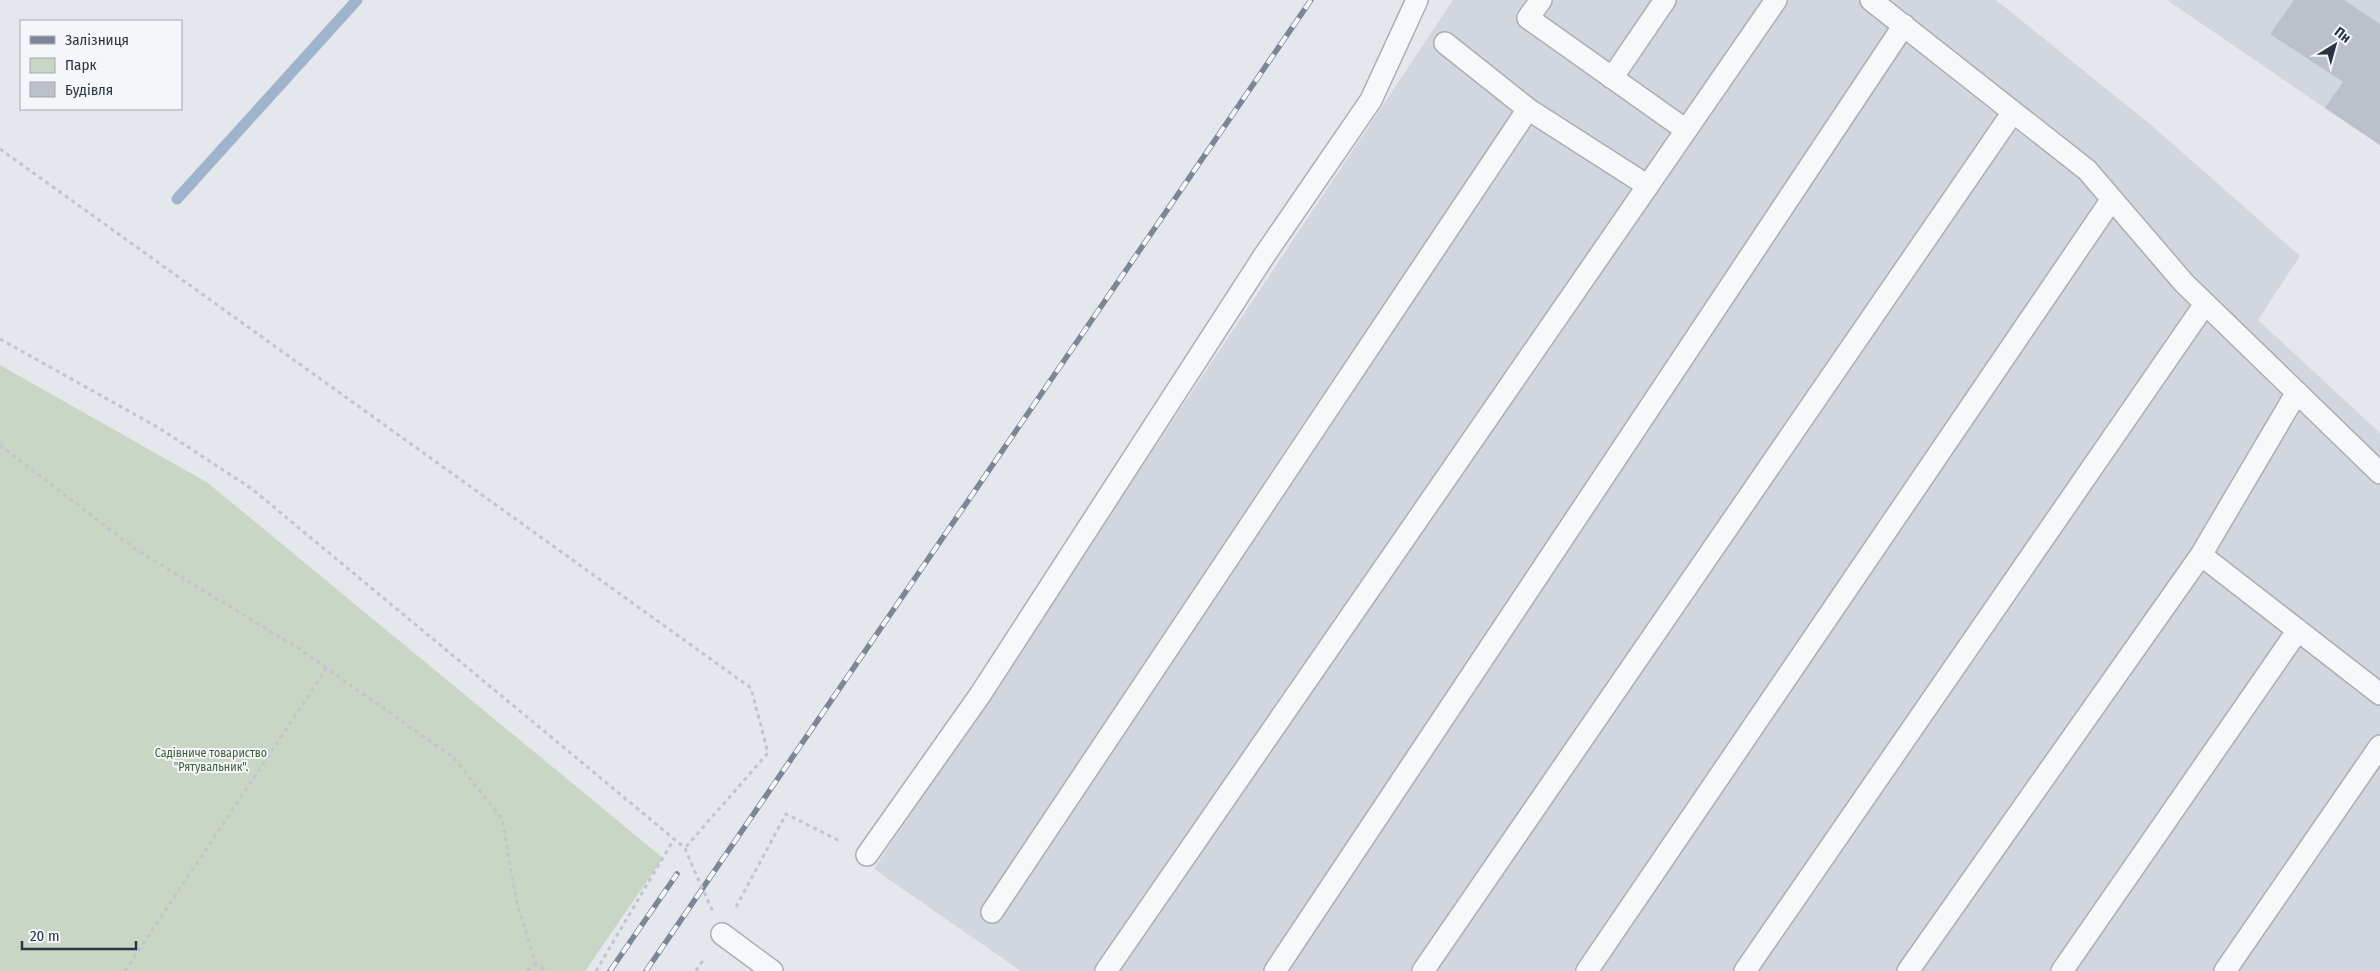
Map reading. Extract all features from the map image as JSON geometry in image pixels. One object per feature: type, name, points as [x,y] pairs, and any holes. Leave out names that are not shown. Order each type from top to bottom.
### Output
[{"type":"lane","points":[[867,855],[980,695],[1264,256],[1371,100],[1418,0]]},
{"type":"lane","points":[[1541,0],[1528,18],[1686,130]]},
{"type":"lane","points":[[1612,78],[1665,0]]},
{"type":"lane","points":[[1106,971],[1776,0]]},
{"type":"lane","points":[[1871,0],[2087,170],[2184,283],[2380,473]]},
{"type":"lane","points":[[1275,971],[1904,26]]},
{"type":"lane","points":[[1445,43],[1528,109],[1648,186]]},
{"type":"lane","points":[[992,912],[1528,109]]},
{"type":"lane","points":[[1423,971],[2013,112]]},
{"type":"lane","points":[[1587,971],[2112,199]]},
{"type":"lane","points":[[1745,971],[2206,304]]},
{"type":"lane","points":[[1908,971],[2201,555],[2297,392]]},
{"type":"lane","points":[[2201,555],[2380,694]]},
{"type":"lane","points":[[2062,971],[2298,630]]},
{"type":"lane","points":[[2225,971],[2380,746]]},
{"type":"lane","points":[[722,934],[772,971]]},
{"type":"path","points":[[0,149],[751,688],[768,753],[685,848]]},
{"type":"path","points":[[0,339],[159,428],[252,489],[685,848],[714,914]]},
{"type":"path","points":[[0,445],[135,549],[298,648],[454,758],[502,819],[517,904],[536,964],[549,971]]},
{"type":"path","points":[[125,971],[328,668]]},
{"type":"path","points":[[722,934],[786,814],[867,855]]},
{"type":"path","points":[[596,971],[674,839]]},
{"type":"path","points":[[527,971],[536,964]]},
{"type":"shaded area","points":[[1453,0],[1996,0],[2150,124],[2300,256],[2258,320],[2380,433],[2380,971],[1021,971],[874,869]]},
{"type":"shaded area","points":[[2167,0],[2380,0],[2380,145],[2325,108]]},
{"type":"green space","name":"Садівниче товариство \"Рятувальник\".","points":[[0,365],[208,483],[663,858],[585,971],[0,971]]},
{"type":"building","points":[[2294,0],[2344,0],[2380,24],[2380,145],[2325,108],[2343,82],[2270,34]]},
{"type":"waterway","points":[[177,199],[357,0]]},
{"type":"railway","points":[[646,971],[1311,0]]},
{"type":"railway","points":[[610,971],[677,874]]}]
